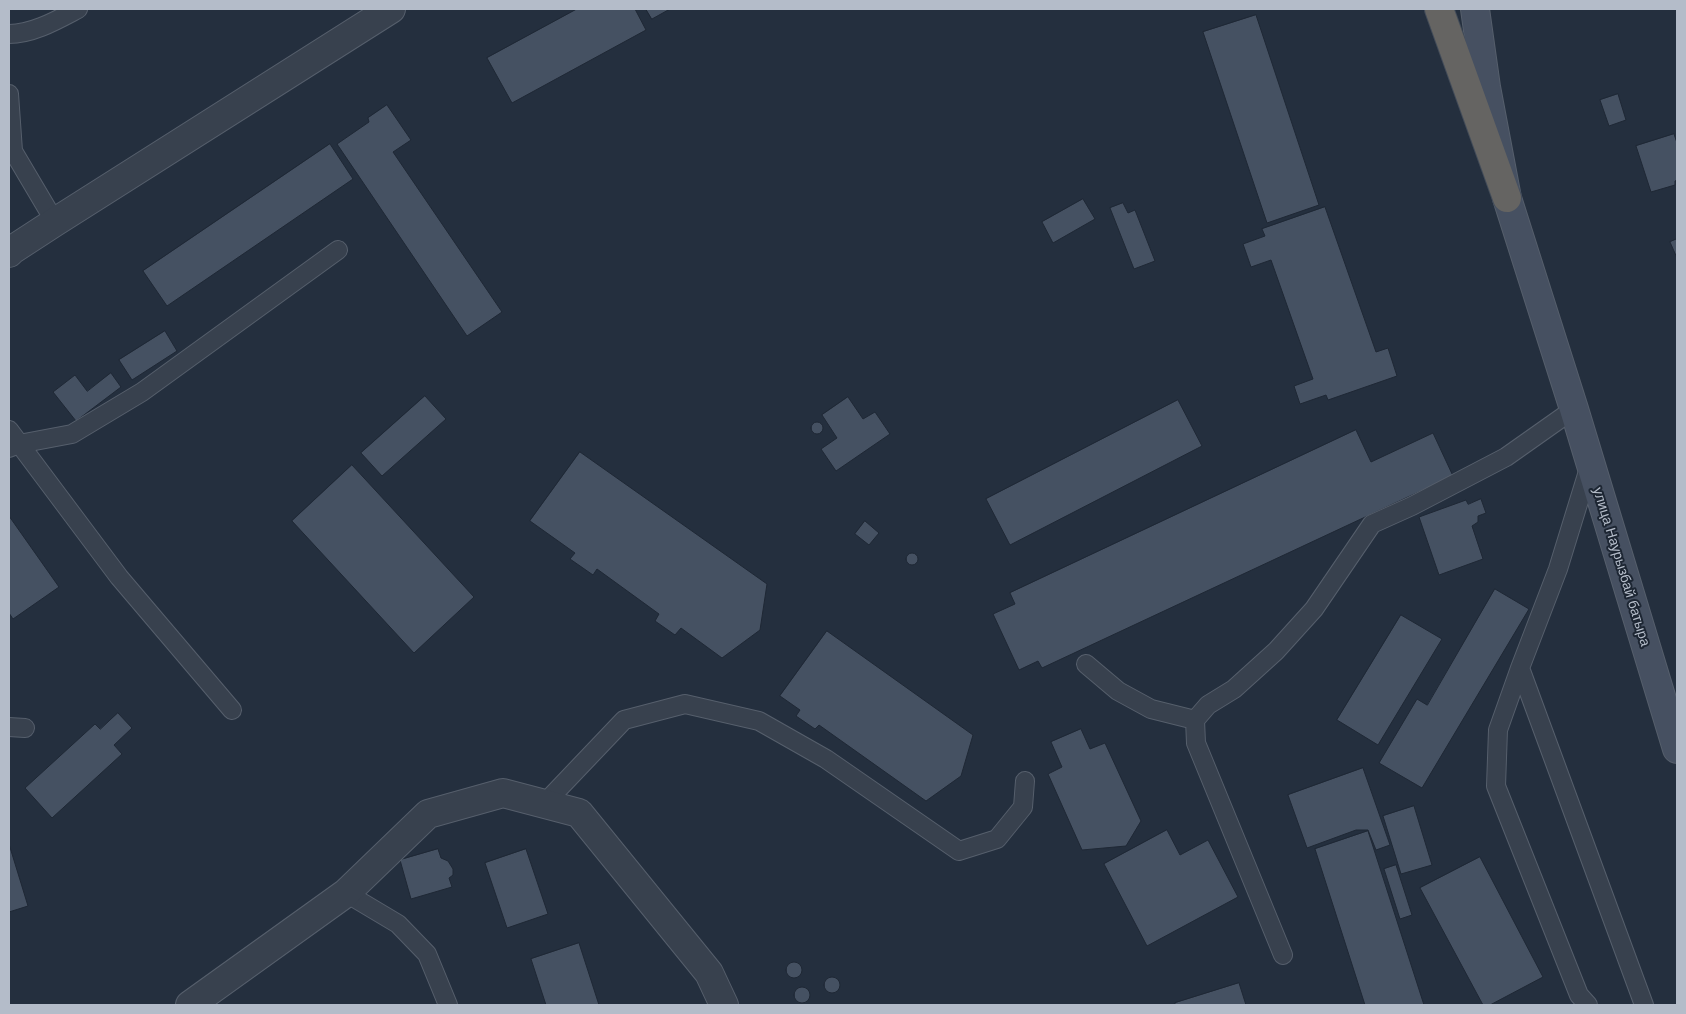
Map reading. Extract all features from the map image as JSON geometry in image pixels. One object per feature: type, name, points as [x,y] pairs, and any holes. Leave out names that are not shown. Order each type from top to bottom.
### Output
[{"type":"highway","points":[[1439,9],[1507,198]]},
{"type":"main road","name":"улица Наурызбай батыра","points":[[1474,9],[1486,88],[1507,198],[1570,397],[1677,749]]},
{"type":"street","points":[[10,251],[391,9]]},
{"type":"street","points":[[190,1005],[346,892],[428,814],[503,793],[579,813],[709,973],[724,1005]]},
{"type":"lane","points":[[9,34],[21,34],[78,9]]},
{"type":"lane","points":[[9,94],[12,151],[55,222]]},
{"type":"lane","points":[[12,441],[72,434],[142,392],[338,250]]},
{"type":"lane","points":[[1283,955],[1196,743],[1195,720],[1208,705],[1234,689],[1276,651],[1314,609],[1372,524],[1412,506],[1506,457],[1570,397]]},
{"type":"lane","points":[[12,441],[119,577],[232,710]]},
{"type":"lane","points":[[1588,1005],[1579,994],[1496,786],[1498,730],[1558,570],[1590,464]]},
{"type":"lane","points":[[1086,664],[1118,691],[1151,709],[1195,720]]},
{"type":"lane","points":[[1520,668],[1644,1005]]},
{"type":"lane","points":[[544,804],[624,720],[685,704],[759,721],[826,759],[959,851],[997,839],[1023,807],[1025,781]]},
{"type":"lane","points":[[346,892],[398,924],[427,954],[448,1005]]},
{"type":"building","points":[[577,9],[635,9],[646,30],[512,103],[487,58]]},
{"type":"building","points":[[646,9],[670,9],[652,19]]},
{"type":"building","points":[[1256,15],[1319,205],[1267,223],[1203,32]]},
{"type":"building","points":[[1618,94],[1626,120],[1609,126],[1600,100]]},
{"type":"building","points":[[387,105],[411,140],[393,152],[502,312],[467,336],[337,144],[369,122],[368,118]]},
{"type":"building","points":[[1674,134],[1677,143],[1677,180],[1675,185],[1651,192],[1636,146]]},
{"type":"building","points":[[330,144],[353,179],[167,306],[143,271]]},
{"type":"building","points":[[1083,199],[1095,219],[1053,243],[1042,222]]},
{"type":"building","points":[[1123,203],[1128,213],[1135,210],[1155,261],[1134,269],[1110,208]]},
{"type":"building","points":[[1325,207],[1376,352],[1388,348],[1397,376],[1328,400],[1326,395],[1300,404],[1294,386],[1313,379],[1271,260],[1251,267],[1243,244],[1265,236],[1262,229]]},
{"type":"building","points":[[1677,239],[1677,258],[1670,242]]},
{"type":"building","points":[[165,331],[177,351],[132,380],[119,360]]},
{"type":"building","points":[[111,373],[121,387],[76,421],[53,392],[75,375],[87,391]]},
{"type":"building","points":[[425,396],[446,419],[382,476],[361,453]]},
{"type":"building","points":[[848,397],[863,419],[875,412],[890,434],[836,471],[821,449],[837,438],[822,415]]},
{"type":"building","points":[[1178,400],[1202,446],[1010,545],[986,499]]},
{"type":"building","points":[[815,422],[819,422],[823,428],[819,434],[815,434],[811,430],[811,426]]},
{"type":"building","points":[[1356,430],[1371,462],[1433,433],[1453,476],[1042,668],[1038,661],[1019,670],[993,614],[1015,604],[1010,593]]},
{"type":"building","points":[[580,452],[767,584],[760,630],[722,658],[681,628],[675,635],[655,621],[659,614],[597,569],[593,575],[570,559],[575,553],[530,521]]},
{"type":"building","points":[[352,465],[474,597],[414,653],[292,521]]},
{"type":"building","points":[[1481,499],[1486,513],[1478,516],[1478,522],[1472,526],[1483,559],[1439,575],[1419,517],[1466,500],[1468,504]]},
{"type":"building","points":[[9,516],[59,587],[13,619],[9,613]]},
{"type":"building","points":[[865,521],[879,533],[869,545],[855,534]]},
{"type":"building","points":[[910,553],[914,553],[918,559],[914,565],[910,565],[906,561],[906,557]]},
{"type":"building","points":[[1495,589],[1529,609],[1422,788],[1379,763],[1417,699],[1427,705]]},
{"type":"building","points":[[1401,615],[1442,639],[1378,745],[1337,720]]},
{"type":"building","points":[[827,631],[973,735],[961,776],[926,801],[819,725],[815,729],[796,716],[800,710],[780,696]]},
{"type":"building","points":[[118,713],[132,728],[114,745],[122,754],[52,818],[25,788],[95,724],[100,729]]},
{"type":"building","points":[[1081,729],[1090,749],[1105,743],[1141,821],[1126,846],[1082,850],[1048,774],[1062,767],[1051,742]]},
{"type":"building","points":[[1363,768],[1390,845],[1376,850],[1368,830],[1356,830],[1307,848],[1288,795]]},
{"type":"building","points":[[1414,806],[1432,865],[1401,874],[1383,816]]},
{"type":"building","points":[[1167,830],[1180,855],[1208,840],[1238,897],[1147,946],[1104,864]]},
{"type":"building","points":[[1368,831],[1424,1005],[1365,1005],[1315,849]]},
{"type":"building","points":[[9,844],[28,906],[9,912]]},
{"type":"building","points":[[438,849],[441,858],[448,861],[453,869],[453,875],[449,878],[452,887],[411,899],[400,860]]},
{"type":"building","points":[[526,849],[548,914],[507,928],[485,863]]},
{"type":"building","points":[[1480,857],[1543,977],[1490,1005],[1483,1005],[1420,888]]},
{"type":"building","points":[[1396,865],[1412,915],[1400,919],[1384,869]]},
{"type":"building","points":[[579,943],[599,1005],[546,1005],[531,959]]},
{"type":"building","points":[[794,962],[800,964],[802,970],[800,976],[794,978],[788,976],[786,970],[788,964]]},
{"type":"building","points":[[829,977],[835,977],[840,982],[838,991],[829,993],[824,988],[824,982]]},
{"type":"building","points":[[1239,983],[1246,1005],[1175,1005],[1175,1003]]},
{"type":"building","points":[[799,987],[805,987],[810,992],[808,1001],[799,1003],[794,998],[794,992]]}]
